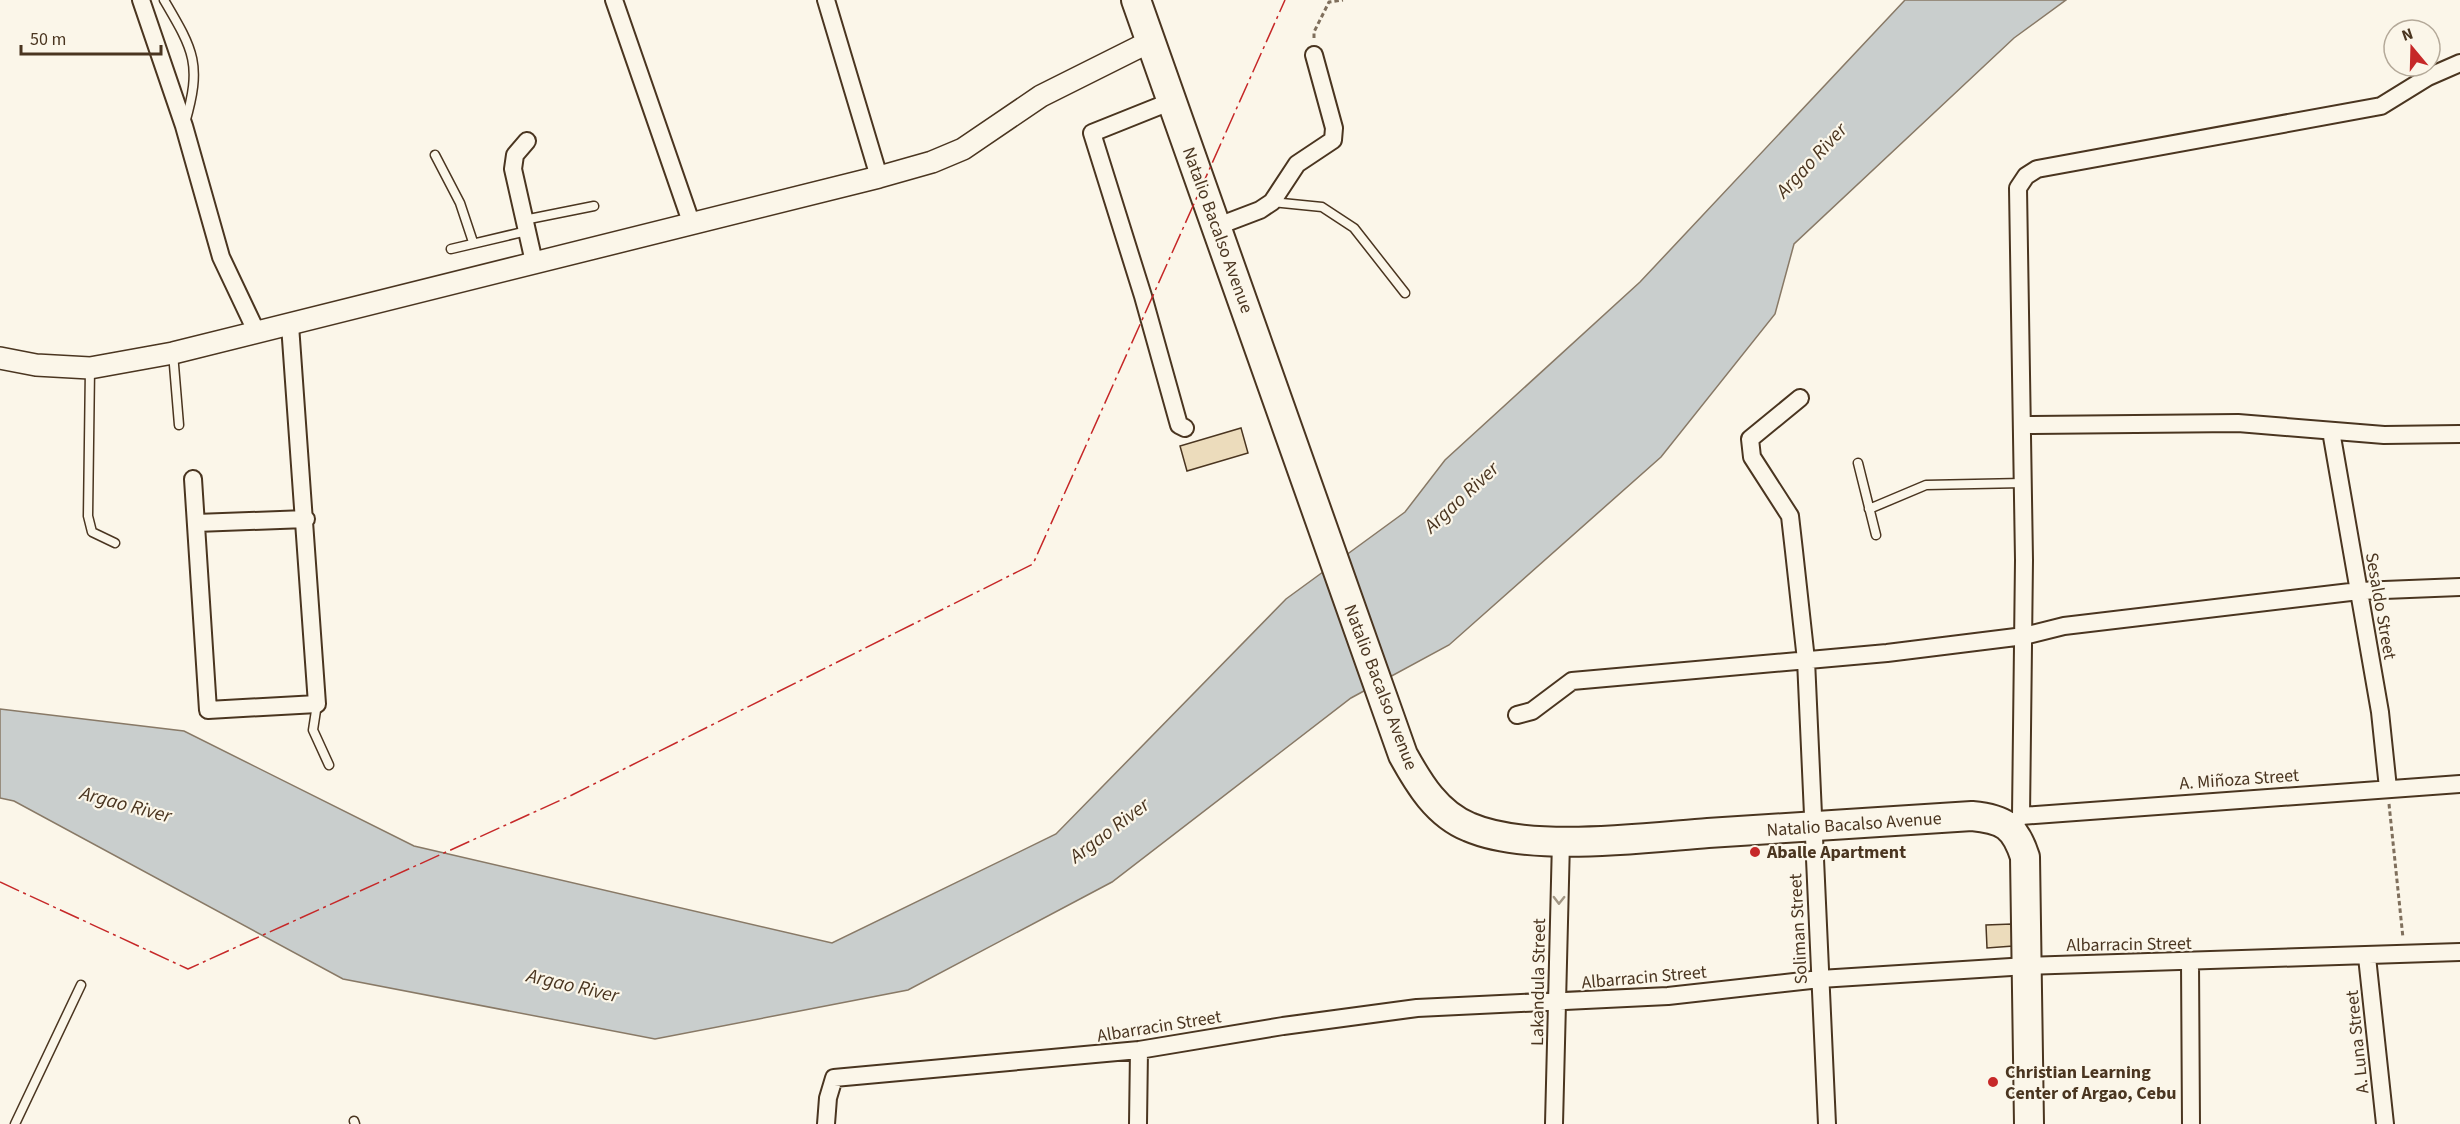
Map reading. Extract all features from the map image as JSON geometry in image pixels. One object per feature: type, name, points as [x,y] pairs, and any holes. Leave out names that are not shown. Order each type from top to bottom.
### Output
[{"type":"highway","name":"Natalio Bacalso Avenue","points":[[1136,0],[1218,226],[1403,755],[1421,788],[1443,811],[1468,827],[1499,837],[1561,841],[1972,816],[2016,821]]},
{"type":"highway","points":[[2016,821],[2025,857],[2029,1124]]},
{"type":"street","points":[[141,0],[184,126],[221,257],[256,333]]},
{"type":"street","points":[[614,0],[691,222]]},
{"type":"street","points":[[826,0],[879,177]]},
{"type":"street","points":[[0,358],[44,366],[90,368],[173,352],[290,325],[691,222],[879,177],[933,162],[963,149],[1041,96],[1151,41]]},
{"type":"street","points":[[1218,226],[1260,210],[1272,202],[1297,164],[1333,140],[1334,128],[1314,55]]},
{"type":"street","points":[[2016,821],[2024,636],[2018,188],[2025,176],[2037,169],[2381,106],[2428,76],[2460,63]]},
{"type":"street","points":[[1172,101],[1092,133],[1143,296],[1179,425],[1185,428]]},
{"type":"street","points":[[527,141],[515,155],[513,170],[534,262]]},
{"type":"street","points":[[193,479],[208,710],[317,704],[306,519],[290,325]]},
{"type":"street","name":"Soliman Street","points":[[1800,398],[1750,439],[1752,457],[1790,516],[1806,660],[1827,1124]]},
{"type":"street","points":[[2022,424],[2238,423],[2384,435],[2460,434]]},
{"type":"street","name":"Sesaldo Street","points":[[2331,430],[2380,712],[2388,788]]},
{"type":"street","points":[[196,523],[306,519]]},
{"type":"street","points":[[1517,715],[1532,711],[1572,681],[1806,660],[2024,636],[2075,625],[2359,591],[2460,587]]},
{"type":"street","name":"A. Miñoza Street","points":[[2016,821],[2388,788],[2460,784]]},
{"type":"street","name":"Lakandula Street","points":[[1554,1124],[1561,841]]},
{"type":"street","name":"Albarracin Street","points":[[826,1124],[828,1098],[834,1078],[1139,1050],[1283,1026],[1417,1008],[1668,996],[1820,979],[2027,966],[2367,957],[2460,952]]},
{"type":"street","name":"A. Luna Street","points":[[2367,957],[2385,1124]]},
{"type":"street","points":[[2190,962],[2191,1124]]},
{"type":"street","points":[[1138,1124],[1139,1050]]},
{"type":"lane","points":[[164,0],[194,58],[194,93],[184,126]]},
{"type":"lane","points":[[435,155],[460,203],[473,242]]},
{"type":"lane","points":[[1272,202],[1322,207],[1354,228],[1405,294]]},
{"type":"lane","points":[[451,249],[594,206]]},
{"type":"lane","points":[[173,352],[179,425]]},
{"type":"lane","points":[[90,368],[88,516],[92,532],[115,543]]},
{"type":"lane","points":[[1858,463],[1876,535]]},
{"type":"lane","points":[[1869,509],[1926,485],[2023,483]]},
{"type":"lane","points":[[317,704],[313,730],[329,765]]},
{"type":"lane","points":[[15,1124],[81,985]]},
{"type":"path","points":[[1314,55],[1314,32],[1329,2],[1343,0]]},
{"type":"path","points":[[2388,788],[2404,955]]},
{"type":"water","name":"Argao River","points":[[1905,0],[2066,0],[2014,38],[1794,244],[1775,314],[1661,457],[1449,645],[1351,698],[1112,882],[908,990],[655,1039],[343,979],[14,801],[0,798],[0,709],[184,731],[414,846],[832,943],[1056,834],[1286,599],[1405,512],[1445,460],[1640,282]]},
{"type":"building","points":[[1241,428],[1248,453],[1187,471],[1180,446]]},
{"type":"building","points":[[2012,924],[2013,946],[1987,948],[1986,925]]},
{"type":"power","points":[[0,882],[188,969],[572,795],[1033,564],[1285,0]]},
{"type":"place","name":"Aballe Apartment","points":[[1755,852]]},
{"type":"place","name":"Christian Learning Center of Argao, Cebu","points":[[1993,1082]]}]
